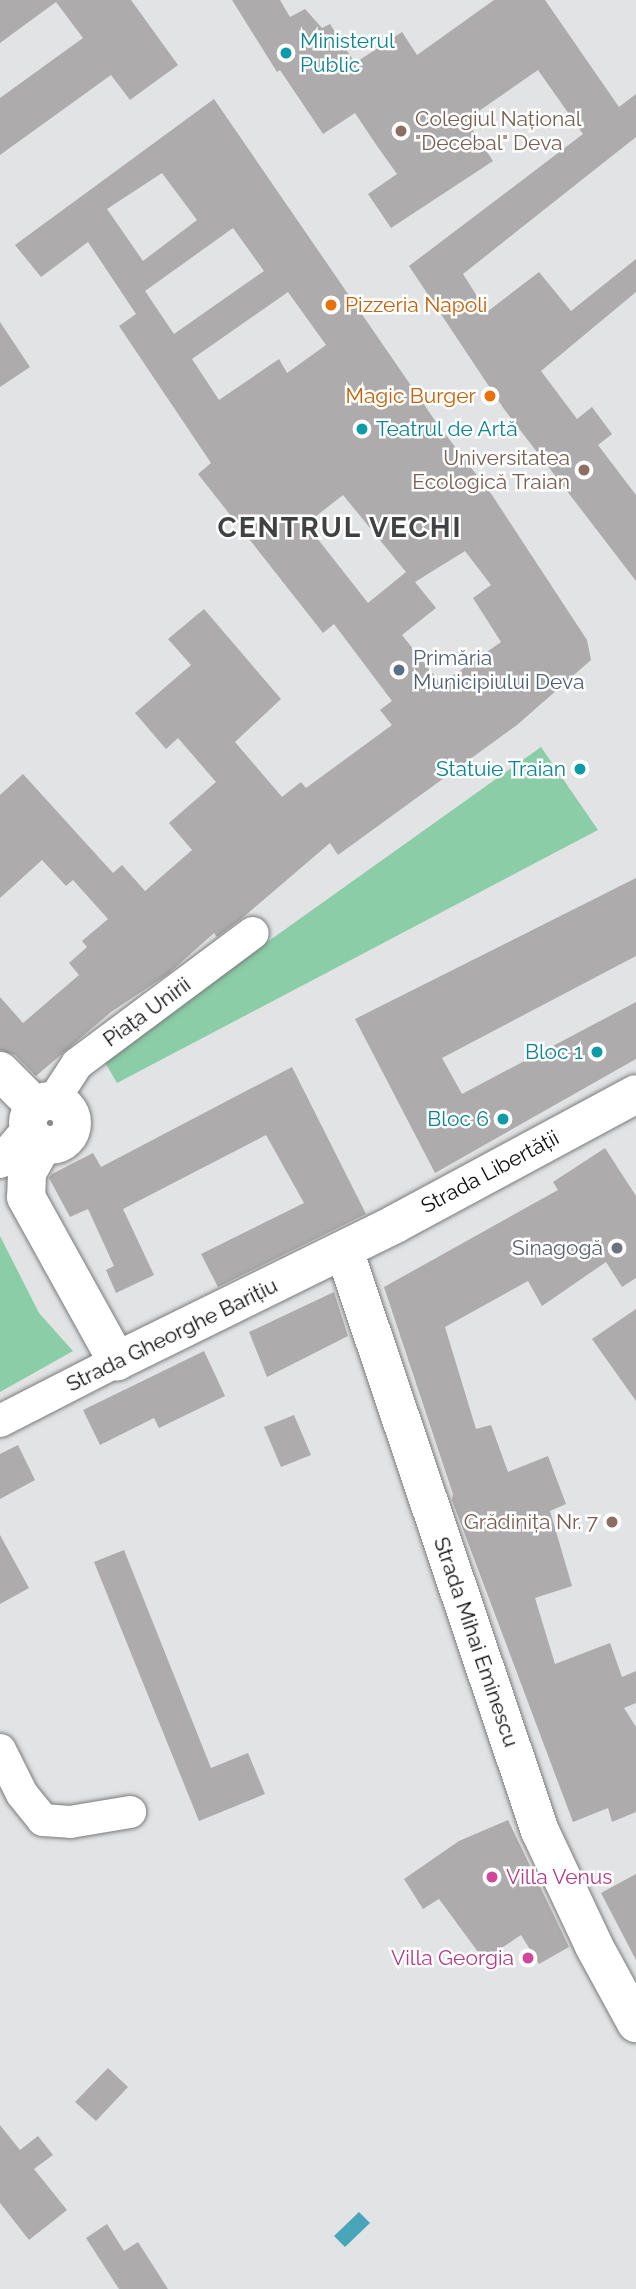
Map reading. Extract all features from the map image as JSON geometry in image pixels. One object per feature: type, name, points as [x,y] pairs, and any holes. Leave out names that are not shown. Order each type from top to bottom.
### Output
[{"type":"street","name":"Piața Unirii","points":[[40,1120],[77,1064],[253,933]]},
{"type":"street","points":[[0,1071],[40,1120]]},
{"type":"street","name":"Strada Libertății","points":[[344,1250],[636,1094]]},
{"type":"street","points":[[0,1163],[40,1120]]},
{"type":"street","points":[[40,1120],[27,1172],[26,1196],[117,1361]]},
{"type":"street","name":"Strada Gheorghe Barițiu","points":[[0,1421],[344,1250]]},
{"type":"street","name":"Strada Mihai Eminescu","points":[[344,1250],[540,1831],[594,1946],[636,2022]]},
{"type":"street","points":[[0,1750],[22,1794],[43,1819],[70,1822],[130,1812]]},
{"type":"green space","points":[[541,747],[598,830],[117,1083],[103,1059]]},
{"type":"green space","points":[[0,1236],[39,1313],[73,1351],[0,1392]]},
{"type":"water","points":[[359,2212],[370,2223],[345,2247],[334,2236]]},
{"type":"building","points":[[0,0],[131,0],[178,65],[130,100],[111,75],[0,155],[0,98],[83,38],[56,2],[0,43]]},
{"type":"building","points":[[232,0],[280,0],[290,17],[305,9],[322,28],[330,24],[355,63],[402,32],[417,55],[494,0],[545,0],[619,107],[636,94],[636,137],[463,274],[487,312],[539,272],[571,311],[636,259],[636,292],[541,371],[577,419],[592,407],[612,434],[598,445],[636,495],[636,581],[504,409],[409,266],[583,134],[538,70],[466,120],[493,161],[391,228],[368,194],[397,174],[355,113],[323,134],[280,70],[277,72]]},
{"type":"building","points":[[214,99],[436,422],[492,495],[587,640],[591,660],[517,725],[338,855],[330,843],[241,919],[217,937],[214,933],[168,974],[111,1012],[36,1076],[15,1055],[0,1050],[0,997],[23,1023],[79,975],[69,963],[87,947],[82,941],[108,919],[73,880],[66,886],[42,860],[0,898],[0,795],[23,774],[113,873],[122,865],[145,891],[192,850],[169,823],[216,782],[178,738],[166,749],[135,713],[191,665],[168,639],[204,609],[281,699],[235,742],[282,797],[301,782],[306,788],[392,725],[380,710],[392,701],[334,624],[323,633],[198,474],[211,463],[119,326],[136,314],[88,242],[41,277],[15,245]],"holes":[[[162,173],[197,220],[143,261],[107,209]],[[233,228],[264,271],[174,334],[145,291]],[[288,292],[326,345],[287,373],[279,359],[219,400],[192,359]],[[343,495],[406,572],[368,603],[306,524]],[[465,551],[491,585],[473,598],[501,642],[441,684],[402,635],[436,608],[415,582]]]},
{"type":"building","points":[[0,322],[30,367],[0,387]]},
{"type":"building","points":[[636,878],[636,956],[442,1058],[462,1094],[636,1002],[636,1059],[435,1173],[355,1019]]},
{"type":"building","points":[[292,1067],[366,1214],[218,1287],[201,1254],[304,1203],[266,1135],[123,1209],[154,1275],[116,1293],[106,1270],[114,1266],[88,1209],[70,1217],[49,1178],[52,1174],[93,1153],[101,1167]]},
{"type":"building","points":[[605,1148],[636,1196],[636,1278],[622,1287],[606,1262],[542,1306],[528,1281],[445,1327],[476,1429],[491,1425],[508,1472],[548,1456],[566,1504],[550,1511],[572,1586],[535,1598],[555,1664],[610,1643],[622,1677],[636,1671],[636,1703],[624,1708],[636,1727],[636,1812],[612,1822],[608,1808],[573,1822],[452,1500],[453,1494],[384,1287],[558,1190],[553,1182]]},
{"type":"building","points":[[334,1292],[348,1336],[267,1377],[249,1332]]},
{"type":"building","points":[[636,1309],[636,1401],[592,1339]]},
{"type":"building","points":[[204,1351],[225,1396],[159,1428],[154,1418],[100,1445],[83,1410]]},
{"type":"building","points":[[294,1415],[311,1455],[281,1467],[264,1427]]},
{"type":"building","points":[[18,1445],[35,1480],[0,1499],[0,1454]]},
{"type":"building","points":[[0,1535],[29,1588],[0,1604]]},
{"type":"building","points":[[124,1550],[211,1768],[248,1753],[265,1794],[199,1821],[94,1562]]},
{"type":"building","points":[[508,1820],[569,1947],[539,1964],[521,1935],[484,1960],[439,1899],[423,1909],[404,1879],[459,1841]]},
{"type":"building","points":[[636,1874],[636,1960],[601,1893]]},
{"type":"building","points":[[108,2068],[128,2087],[96,2121],[75,2102]]},
{"type":"building","points":[[0,2125],[20,2150],[38,2136],[53,2155],[34,2169],[67,2210],[29,2240],[0,2203]]},
{"type":"building","points":[[107,2224],[124,2251],[138,2242],[168,2289],[119,2289],[86,2238]]},
{"type":"place","name":"Ministerul Public","points":[[286,53]]},
{"type":"place","name":"Colegiul Național \"Decebal\" Deva","points":[[401,131]]},
{"type":"place","name":"Pizzeria Napoli","points":[[331,305]]},
{"type":"place","name":"Magic Burger","points":[[490,396]]},
{"type":"place","name":"Teatrul de Artă","points":[[362,429]]},
{"type":"place","name":"Universitatea Ecologică Traian","points":[[584,470]]},
{"type":"place","name":"Primăria Municipiului Deva","points":[[399,670]]},
{"type":"place","name":"Statuie Traian","points":[[580,769]]},
{"type":"place","name":"Bloc 1","points":[[597,1052]]},
{"type":"place","name":"Bloc 6","points":[[503,1119]]},
{"type":"place","name":"Sinagogă","points":[[617,1248]]},
{"type":"place","name":"Grădinița Nr. 7","points":[[612,1522]]},
{"type":"place","name":"Villa Venus","points":[[492,1877]]},
{"type":"place","name":"Villa Georgia","points":[[528,1958]]},
{"type":"district","name":"CENTRUL VECHI","points":[[340,528]]}]
